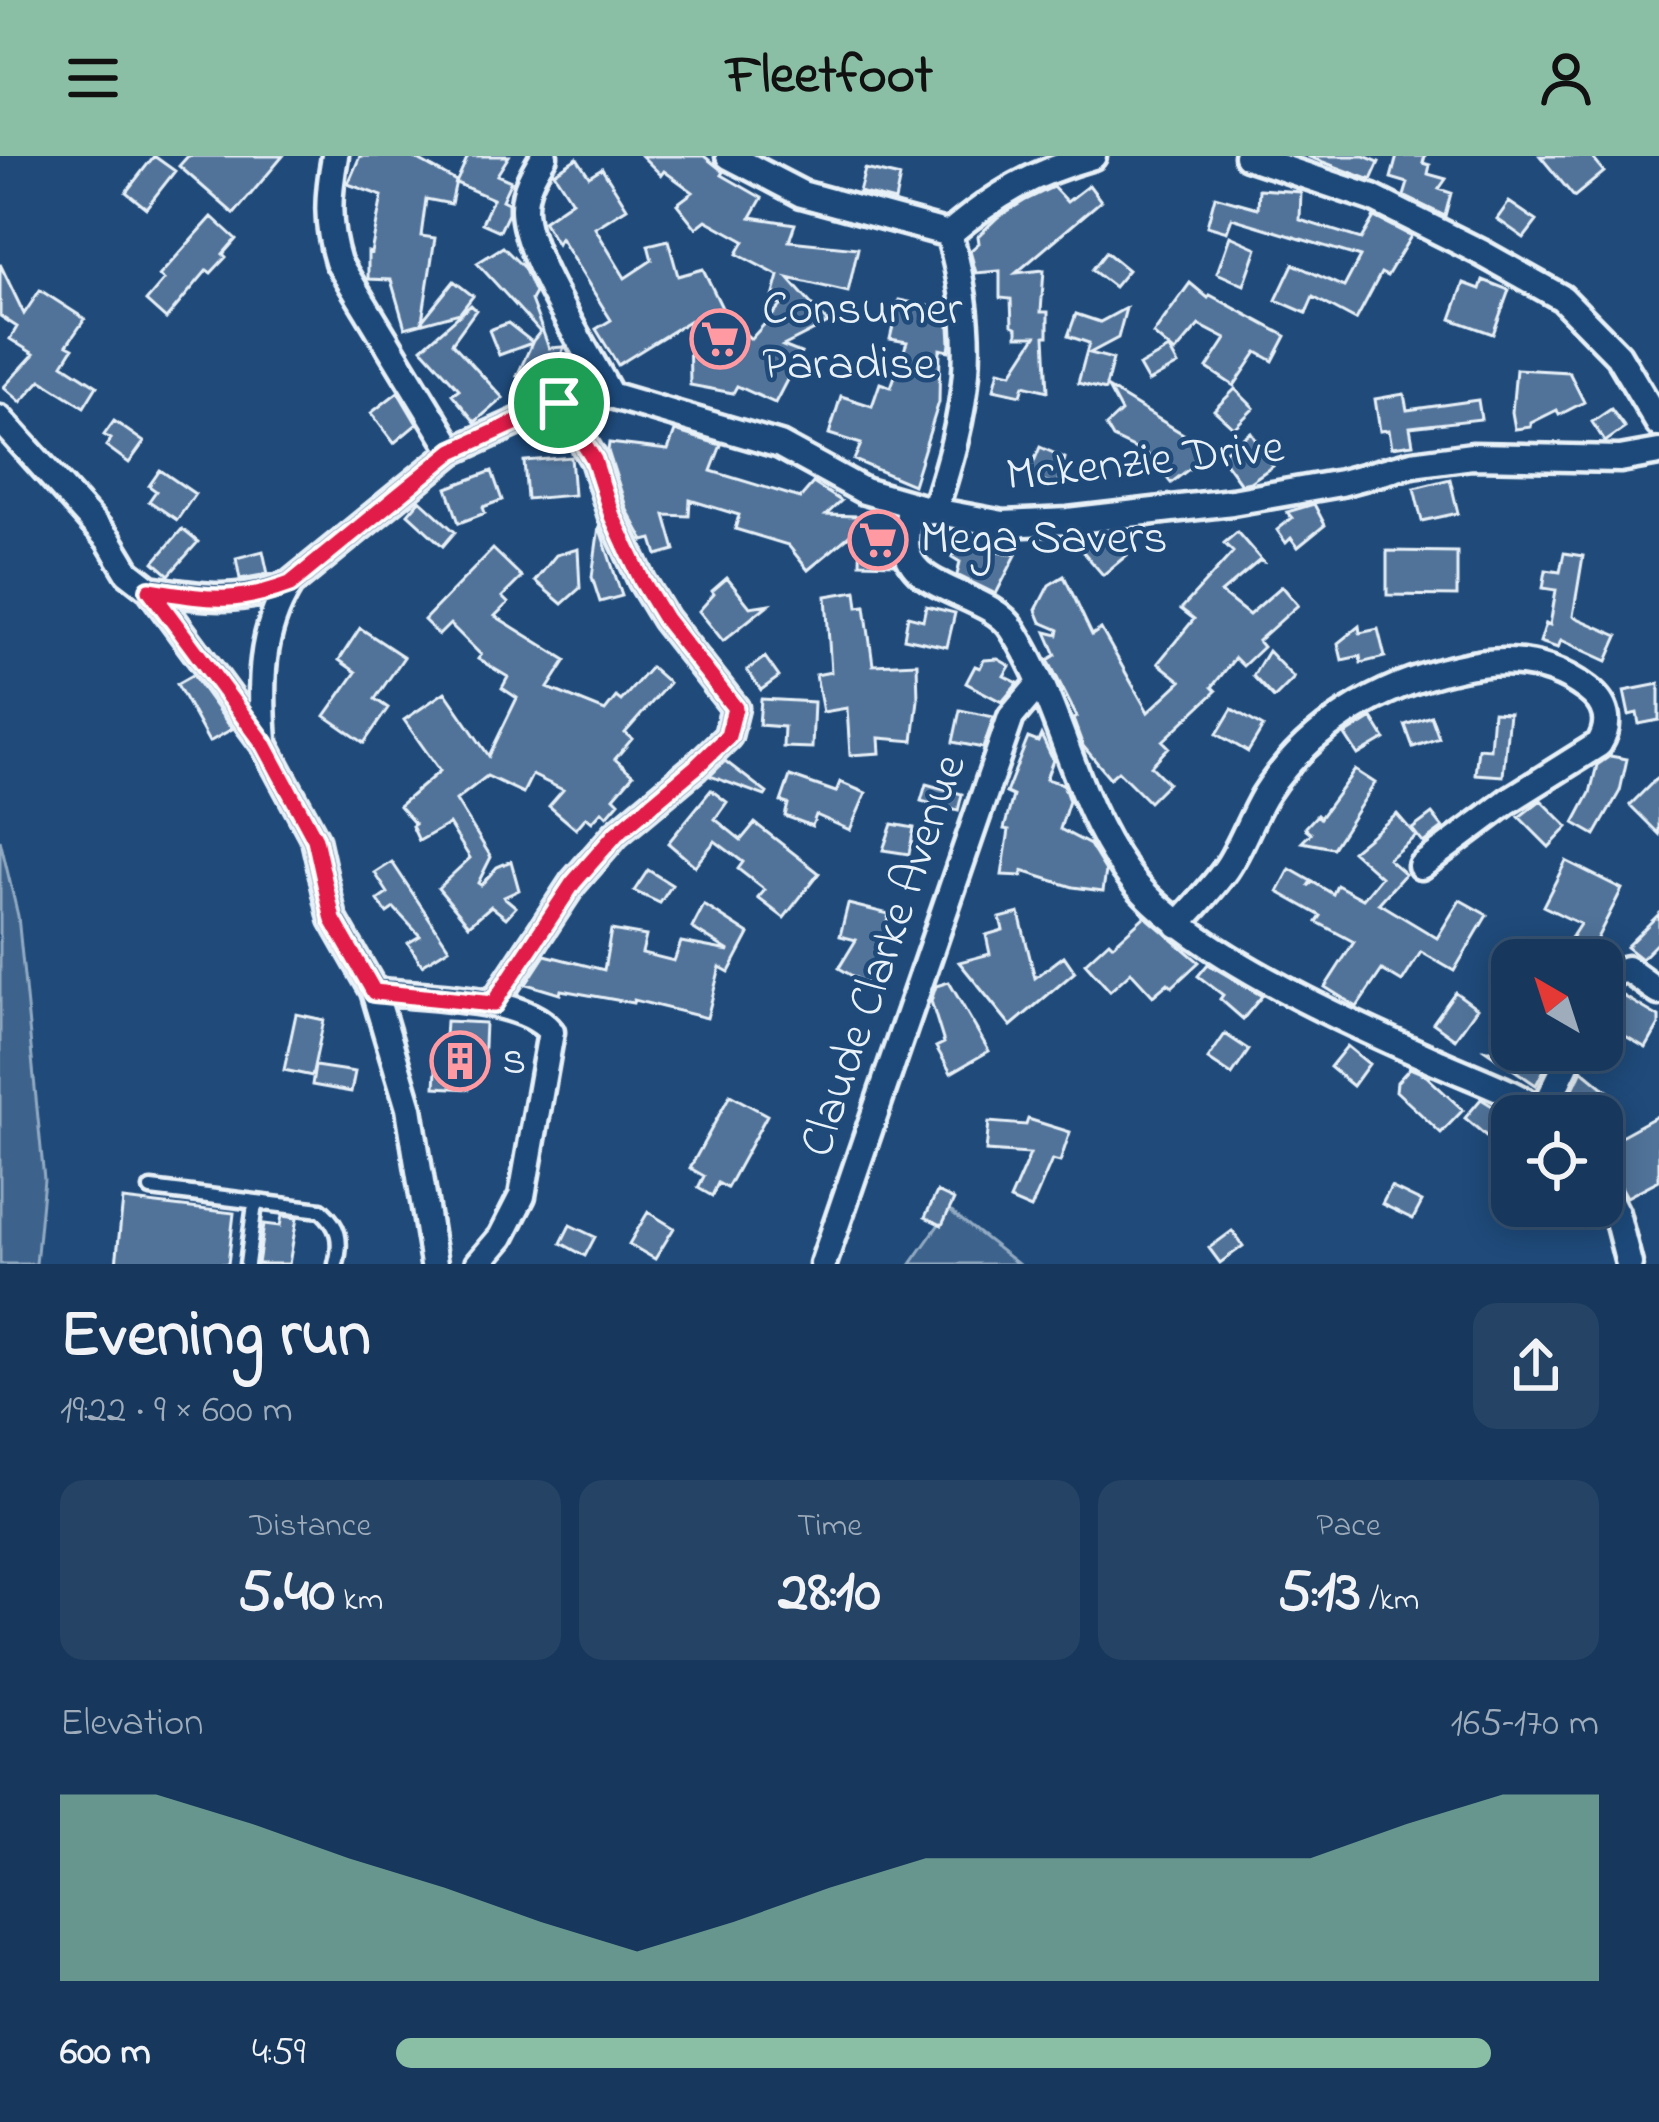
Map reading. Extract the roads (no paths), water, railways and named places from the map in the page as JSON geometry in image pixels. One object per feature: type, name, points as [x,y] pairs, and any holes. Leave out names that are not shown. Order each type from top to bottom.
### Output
[{"type":"street","points":[[335,156],[327,200],[328,230],[338,262],[453,451]]},
{"type":"street","points":[[544,156],[523,204],[526,238],[610,395]]},
{"type":"street","points":[[729,156],[802,194],[949,234]]},
{"type":"street","points":[[949,234],[987,202],[1040,171],[1093,156]]},
{"type":"street","points":[[1247,156],[1372,198],[1562,298],[1618,355],[1659,424]]},
{"type":"street","points":[[949,234],[962,277],[969,329],[962,407],[906,540],[912,564],[931,580],[1000,614],[1012,627],[1040,683],[1090,812],[1127,874],[1178,925],[1368,1031],[1505,1095]]},
{"type":"street","name":"Mckenzie Drive","points":[[290,584],[453,451],[559,403],[610,395],[780,445],[864,491],[1003,524],[1232,502],[1472,456],[1620,459],[1659,452]]},
{"type":"street","points":[[493,1004],[573,883],[616,834],[728,736],[735,708],[665,619],[642,581],[612,516],[594,460],[559,403]]},
{"type":"street","points":[[0,419],[108,539],[128,572],[150,590],[264,744],[315,839],[333,920],[374,992],[409,1108],[434,1264]]},
{"type":"street","points":[[150,590],[221,601],[259,596],[290,584]]},
{"type":"street","points":[[264,744],[260,685],[268,632],[290,584]]},
{"type":"street","points":[[1178,925],[1223,873],[1267,792],[1351,708],[1408,679],[1471,665],[1519,661],[1566,673],[1595,695],[1606,713],[1599,744],[1508,801],[1421,866]]},
{"type":"street","name":"Claude Clarke Avenue","points":[[824,1264],[1011,717],[1040,683]]},
{"type":"street","points":[[1623,970],[1628,969],[1659,992]]},
{"type":"street","points":[[374,992],[493,1004],[542,1021],[551,1032],[522,1196],[501,1237],[478,1264]]},
{"type":"street","points":[[1620,1227],[1629,1264]]},
{"type":"lane","points":[[152,1189],[321,1210],[336,1223],[340,1246],[336,1264]]},
{"type":"lane","points":[[247,1264],[254,1204]]},
{"type":"place","name":"Consumer Paradise","points":[[720,339]]},
{"type":"place","name":"Mega Savers","points":[[878,540]]},
{"type":"place","name":"s","points":[[460,1061]]}]
